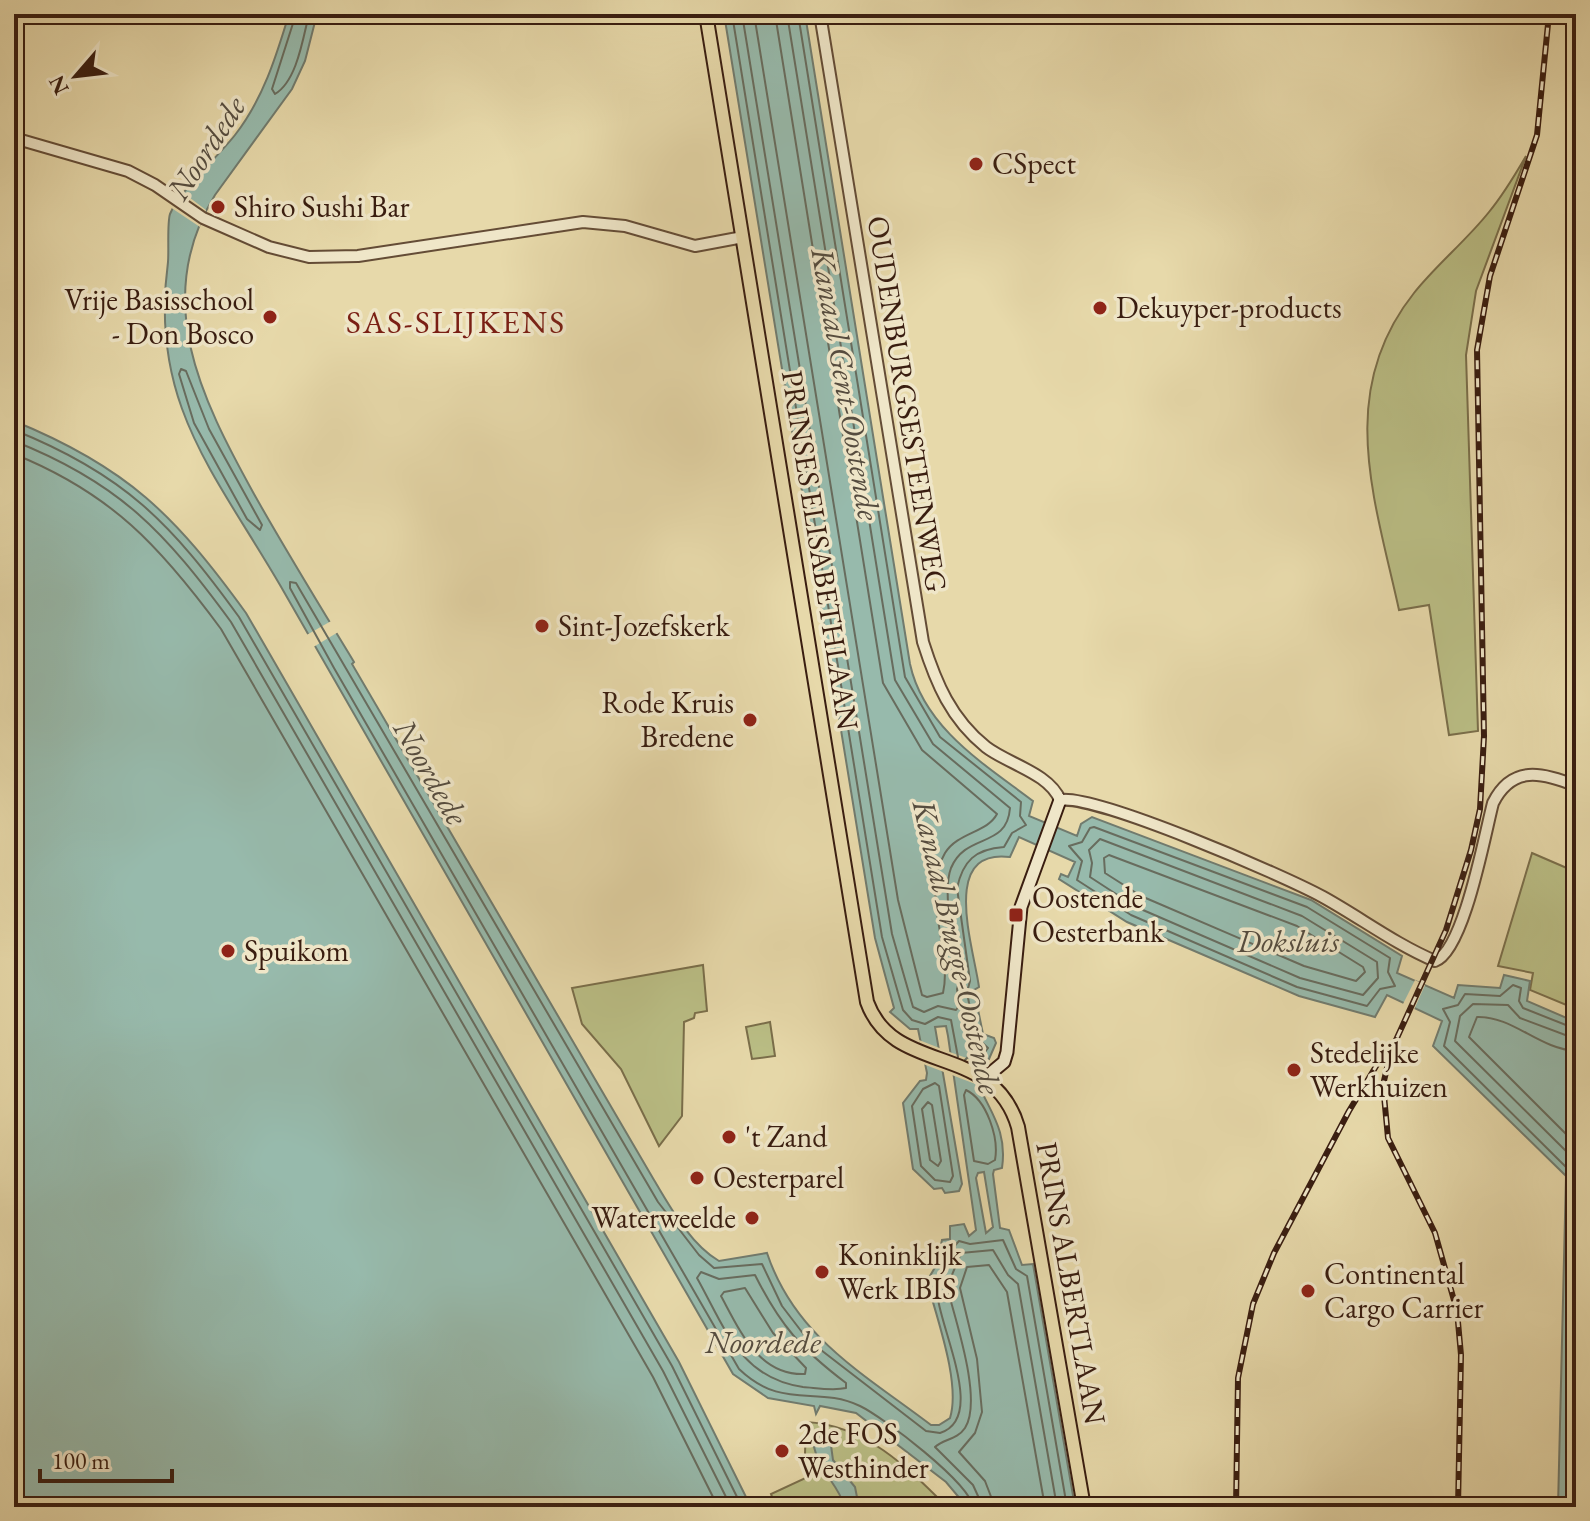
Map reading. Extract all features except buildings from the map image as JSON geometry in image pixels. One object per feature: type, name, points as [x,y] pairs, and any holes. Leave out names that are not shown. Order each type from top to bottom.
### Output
[{"type":"main road","name":"PRINSES ELISABETHLAAN","points":[[706,14],[867,1002],[874,1017],[896,1040],[981,1076]]},
{"type":"main road","points":[[981,1076],[1004,1062],[1007,1052],[1018,929],[1031,875],[1060,800]]},
{"type":"main road","name":"PRINS ALBERTLAAN","points":[[981,1076],[1004,1094],[1018,1127],[1084,1507]]},
{"type":"street","name":"OUDENBURGSESTEENWEG","points":[[820,14],[923,642],[941,693],[956,717],[985,746],[1054,787],[1060,800]]},
{"type":"street","points":[[14,138],[128,171],[203,218],[269,247],[318,258],[373,254],[583,222],[625,226],[695,246],[743,237]]},
{"type":"street","points":[[1060,800],[1101,805],[1189,839],[1320,895],[1438,961],[1445,955],[1469,899],[1491,812],[1501,789],[1518,776],[1540,772],[1576,786]]},
{"type":"green space","points":[[1526,156],[1476,291],[1466,355],[1478,731],[1449,735],[1429,605],[1399,610],[1372,487],[1368,408],[1375,369],[1390,331],[1414,293],[1494,205]]},
{"type":"green space","points":[[1532,853],[1576,872],[1576,1009],[1530,990],[1533,973],[1498,966]]},
{"type":"green space","points":[[703,965],[707,1011],[695,1013],[694,1018],[684,1022],[682,1116],[659,1146],[621,1069],[582,1024],[572,988]]},
{"type":"green space","points":[[770,1022],[775,1056],[752,1059],[746,1027]]},
{"type":"green space","points":[[806,1422],[827,1425],[866,1439],[900,1463],[947,1507],[776,1507],[771,1494],[810,1476],[805,1454]]},
{"type":"water","points":[[289,14],[317,14],[305,61],[292,89],[215,195],[196,234],[187,272],[185,310],[201,385],[234,458],[266,515],[654,1180],[690,1235],[719,1261],[767,1253],[779,1282],[795,1308],[834,1351],[931,1425],[939,1425],[950,1418],[953,1404],[950,1368],[927,1281],[937,1264],[942,1240],[950,1239],[950,1226],[964,1224],[969,1236],[976,1230],[948,1036],[946,1026],[935,1027],[962,1184],[959,1191],[945,1193],[942,1188],[934,1189],[913,1169],[903,1103],[920,1081],[926,1080],[927,1073],[918,1029],[910,1029],[890,1012],[894,1008],[875,938],[724,14],[805,14],[910,664],[917,687],[942,726],[976,758],[1033,801],[1029,816],[1077,836],[1081,824],[1092,817],[1311,900],[1402,956],[1397,973],[1454,998],[1458,985],[1500,988],[1504,975],[1530,981],[1527,1001],[1576,1022],[1576,1507],[1558,1507],[1566,1176],[1433,1046],[1442,1021],[1387,995],[1375,1017],[1299,996],[1127,922],[1059,879],[1061,874],[1068,877],[1075,862],[1019,837],[1010,857],[988,858],[975,868],[968,883],[968,925],[979,987],[974,990],[983,1034],[994,1038],[996,1043],[989,1059],[972,1062],[1001,1137],[1002,1168],[994,1170],[993,1174],[1000,1228],[1009,1230],[1022,1265],[1033,1264],[1075,1507],[967,1507],[946,1482],[856,1413],[820,1406],[816,1414],[814,1406],[768,1398],[733,1374],[211,470],[192,434],[178,396],[168,356],[165,311],[170,214],[182,195],[245,121],[268,77]],"holes":[[[984,1172],[993,1227],[986,1233],[976,1178],[978,1173]]]},
{"type":"water","name":"Spuikom","points":[[14,421],[88,457],[146,498],[196,548],[246,613],[679,1362],[751,1507],[14,1507]]},
{"type":"water","points":[[821,1434],[830,1438],[833,1460],[855,1487],[859,1507],[845,1507],[816,1456],[814,1447]]},
{"type":"pier","points":[[181,191],[206,210],[200,227],[170,207]]},
{"type":"pier","points":[[333,620],[340,631],[310,649],[303,637]]},
{"type":"pier","points":[[1415,980],[1425,985],[1413,1012],[1402,1006]]},
{"type":"pier","points":[[919,1040],[942,1049],[946,1073],[923,1064]]},
{"type":"pier","points":[[944,1050],[975,1061],[978,1085],[946,1073]]},
{"type":"railway","points":[[1458,1507],[1461,1355],[1457,1311],[1435,1233],[1388,1138],[1383,1085],[1391,1051],[1446,930],[1471,850],[1480,809],[1484,736],[1477,350],[1490,276],[1537,135],[1549,14]]},
{"type":"railway","points":[[1236,1507],[1238,1378],[1253,1304],[1274,1253],[1349,1111],[1384,1053]]},
{"type":"place","name":"CSpect","points":[[976,164]]},
{"type":"place","name":"Shiro Sushi Bar","points":[[218,207]]},
{"type":"place","name":"Dekuyper-products","points":[[1100,308]]},
{"type":"place","name":"Vrije Basisschool - Don Bosco","points":[[270,317]]},
{"type":"place","name":"Sint-Jozefskerk","points":[[542,626]]},
{"type":"place","name":"Rode Kruis Bredene","points":[[750,720]]},
{"type":"place","name":"Oostende Oesterbank","points":[[1016,915]]},
{"type":"place","name":"Spuikom","points":[[228,951]]},
{"type":"place","name":"Stedelijke Werkhuizen","points":[[1294,1070]]},
{"type":"place","name":"'t Zand","points":[[729,1137]]},
{"type":"place","name":"Oesterparel","points":[[697,1178]]},
{"type":"place","name":"Waterweelde","points":[[752,1218]]},
{"type":"place","name":"Koninklijk Werk IBIS","points":[[822,1272]]},
{"type":"place","name":"Continental Cargo Carrier","points":[[1308,1291]]},
{"type":"place","name":"2de FOS Westhinder","points":[[782,1451]]},
{"type":"district","name":"SAS-SLIJKENS","points":[[456,322]]},
{"type":"water label","name":"Noordede","points":[[206,148]]},
{"type":"water label","name":"Kanaal Gent-Oostende","points":[[846,384]]},
{"type":"water label","name":"Noordede","points":[[431,772]]},
{"type":"water label","name":"Doksluis","points":[[1288,941]]},
{"type":"water label","name":"Kanaal Brugge-Oostende","points":[[957,947]]},
{"type":"water label","name":"Noordede","points":[[763,1342]]}]
